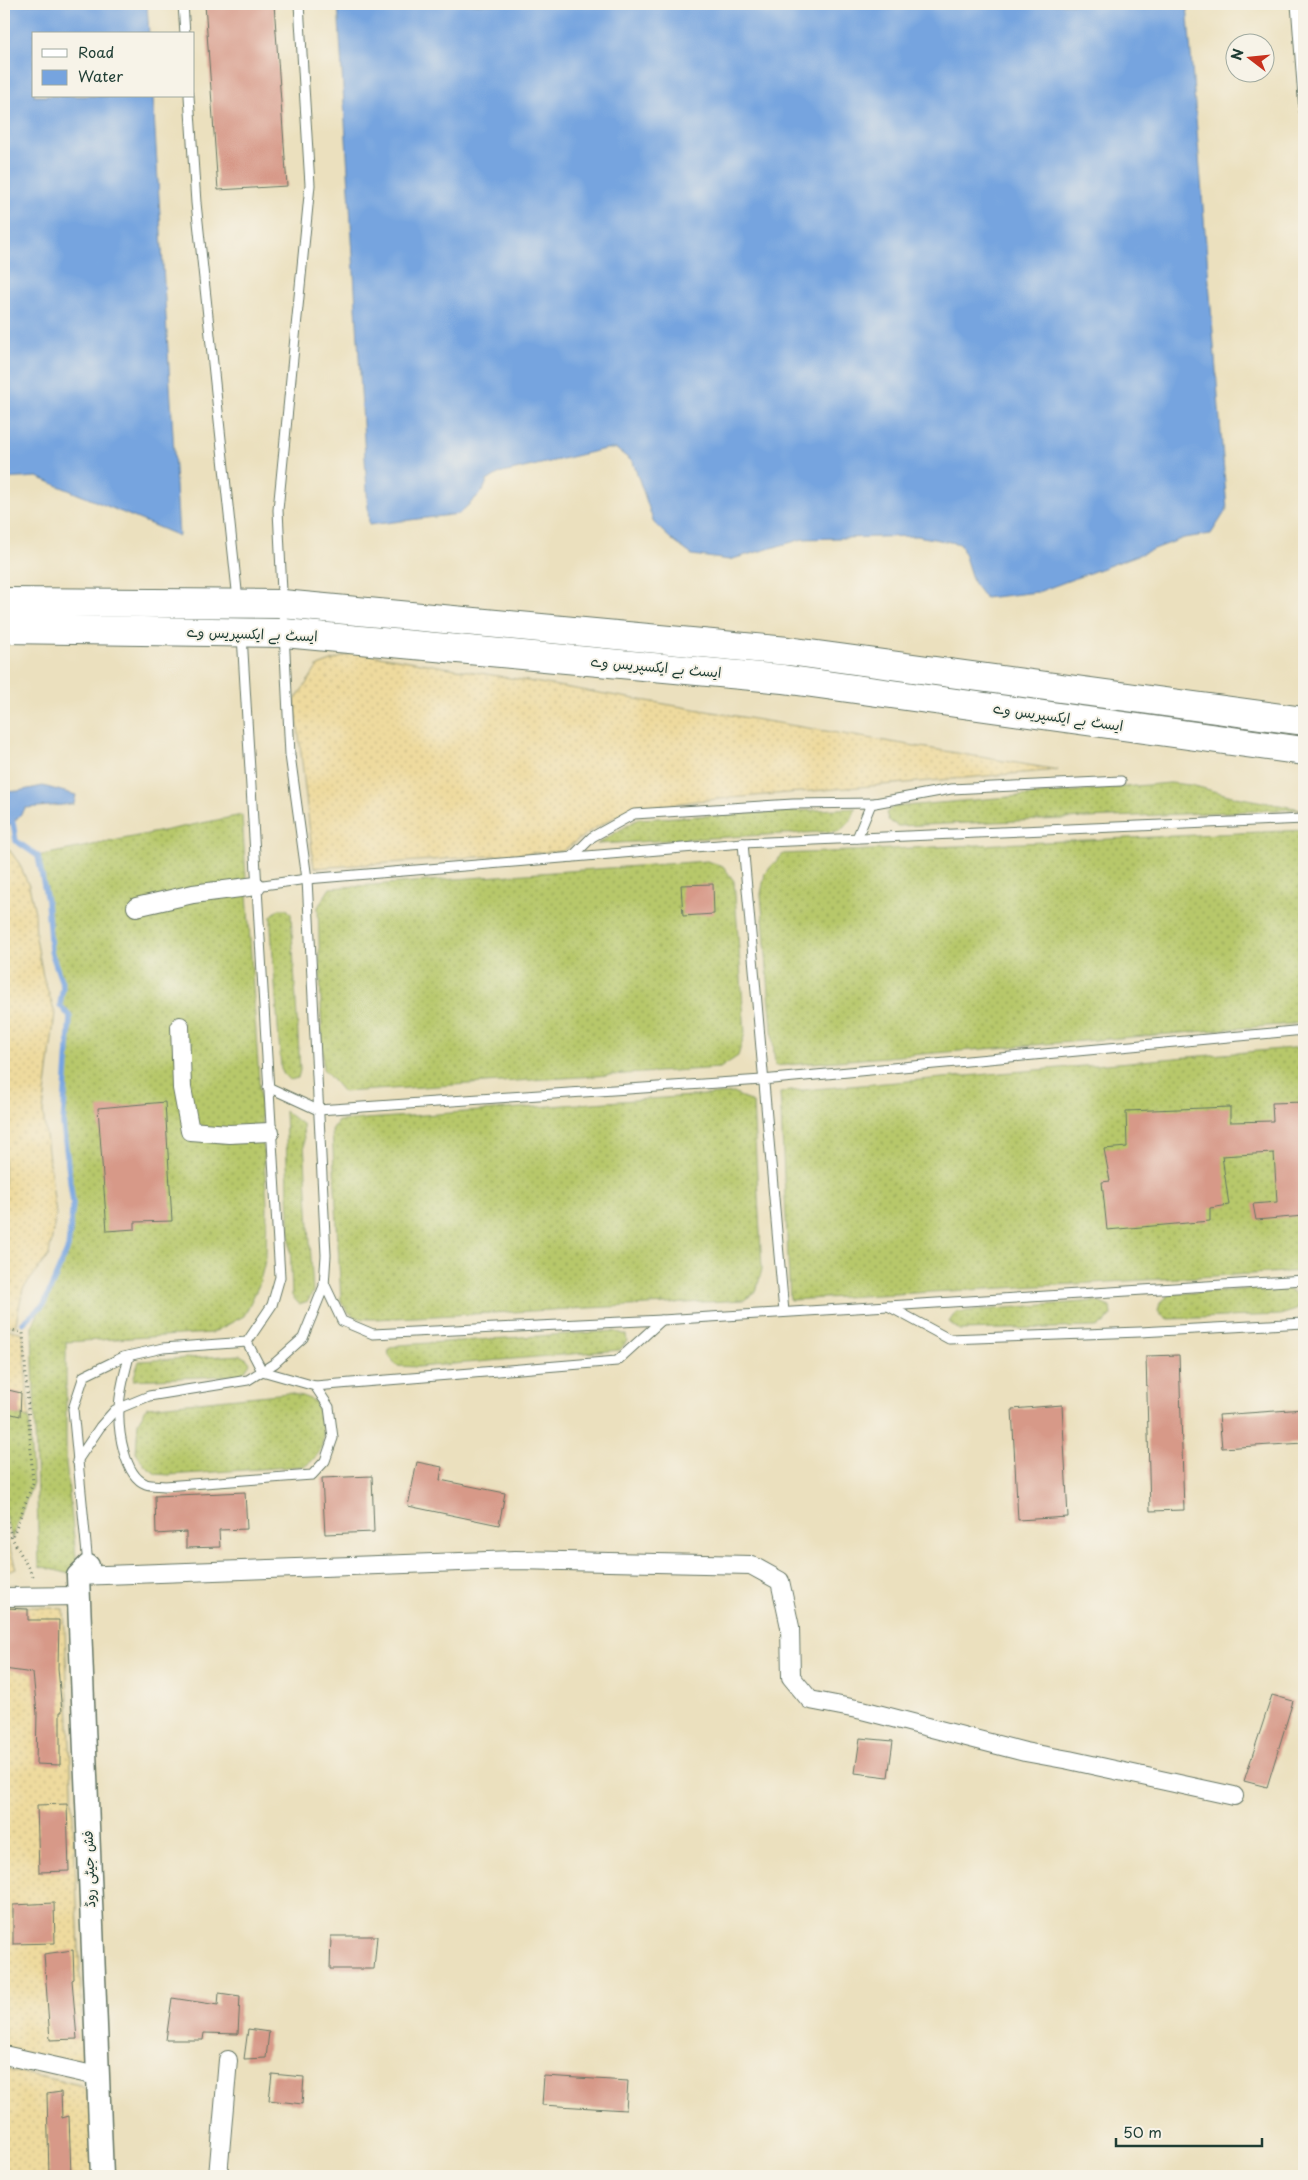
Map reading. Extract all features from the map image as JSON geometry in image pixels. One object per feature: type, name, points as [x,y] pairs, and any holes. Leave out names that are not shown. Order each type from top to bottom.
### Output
[{"type":"main road","name":"ایسٹ بے ایکسپریس وے","points":[[4,602],[240,619],[284,633],[784,679],[1304,751]]},
{"type":"main road","name":"ایسٹ بے ایکسپریس وے","points":[[4,629],[240,619],[282,604],[788,651],[1304,721]]},
{"type":"street","points":[[136,907],[193,894],[256,886]]},
{"type":"street","points":[[180,1026],[182,1088],[190,1131],[229,1134],[270,1132]]},
{"type":"street","points":[[4,1597],[44,1596],[82,1579],[515,1560],[751,1565],[780,1581],[790,1628],[791,1677],[810,1700],[862,1710],[1025,1752],[1234,1796]]},
{"type":"street","name":"فش جیٹی روڈ","points":[[82,1579],[96,2076],[105,2176]]},
{"type":"street","points":[[4,2055],[96,2076]]},
{"type":"street","points":[[218,2176],[228,2060]]},
{"type":"lane","points":[[183,4],[185,32]]},
{"type":"lane","points":[[77,1461],[100,1428],[119,1408],[149,1396],[248,1380],[275,1363],[303,1338],[324,1283],[326,1255],[307,879],[290,755],[278,510],[310,185],[299,4]]},
{"type":"lane","points":[[1296,4],[1304,111]]},
{"type":"lane","points":[[189,98],[196,204],[240,619],[280,1277],[272,1305],[246,1342]]},
{"type":"lane","points":[[572,857],[592,838],[634,814],[793,804],[875,804],[951,789],[1121,781]]},
{"type":"lane","points":[[857,838],[872,804],[875,804]]},
{"type":"lane","points":[[256,886],[307,879],[743,843],[1304,819]]},
{"type":"lane","points":[[743,843],[762,1080],[784,1312]]},
{"type":"lane","points":[[268,1087],[318,1110],[762,1080],[1304,1030]]},
{"type":"lane","points":[[324,1283],[342,1321],[374,1334],[662,1320],[1304,1280]]},
{"type":"lane","points":[[888,1306],[949,1339],[1140,1332],[1304,1323]]},
{"type":"lane","points":[[246,1342],[262,1371],[315,1386],[617,1361],[662,1320]]},
{"type":"lane","points":[[82,1579],[73,1408],[84,1376],[128,1356],[163,1348],[246,1342]]},
{"type":"lane","points":[[128,1356],[119,1408],[120,1437],[126,1458],[134,1475],[145,1484],[165,1486],[312,1475],[325,1461],[333,1438],[329,1407],[315,1386]]},
{"type":"path","points":[[4,1328],[23,1333],[33,1483],[12,1538]]},
{"type":"path","points":[[4,1461],[6,1462],[4,1471]]},
{"type":"path","points":[[4,1512],[12,1538],[44,1596]]},
{"type":"green space","points":[[1170,783],[1191,785],[1236,797],[1301,809],[898,826],[889,821],[886,813],[893,807]]},
{"type":"green space","points":[[856,808],[851,820],[840,831],[597,844],[638,819]]},
{"type":"green space","points":[[242,815],[267,1205],[266,1257],[259,1285],[244,1316],[212,1333],[66,1342],[66,1463],[78,1576],[39,1566],[32,1327],[68,1248],[73,1204],[63,1124],[70,1017],[60,1005],[63,986],[51,951],[47,902],[38,856]]},
{"type":"green space","points":[[1304,830],[1304,1023],[775,1066],[761,894],[765,873],[783,854]]},
{"type":"green space","points":[[707,861],[723,866],[734,881],[745,1033],[738,1056],[720,1068],[343,1092],[323,1069],[318,907],[330,888]]},
{"type":"green space","points":[[279,909],[287,909],[291,914],[300,1070],[298,1078],[290,1080],[281,1069],[271,928],[271,916]]},
{"type":"green space","points":[[1304,1047],[1304,1271],[790,1300],[780,1092]]},
{"type":"green space","points":[[734,1093],[753,1103],[762,1269],[756,1292],[744,1300],[376,1319],[364,1319],[351,1315],[341,1301],[332,1130],[338,1121]]},
{"type":"green space","points":[[285,1111],[303,1125],[313,1292],[308,1301],[299,1304],[292,1296]]},
{"type":"green space","points":[[1285,1287],[1297,1295],[1302,1302],[1296,1310],[1280,1315],[1168,1319],[1158,1311],[1160,1303],[1170,1294]]},
{"type":"green space","points":[[1095,1301],[1110,1307],[1111,1315],[1105,1323],[1096,1327],[959,1330],[949,1322],[956,1312]]},
{"type":"green space","points":[[614,1331],[626,1335],[627,1341],[620,1350],[418,1367],[397,1366],[389,1356],[388,1349],[399,1345]]},
{"type":"green space","points":[[240,1355],[250,1363],[242,1375],[133,1380],[139,1361]]},
{"type":"green space","points":[[288,1393],[315,1401],[321,1420],[322,1445],[314,1459],[305,1466],[169,1475],[156,1474],[145,1466],[136,1453],[138,1422],[147,1407]]},
{"type":"green space","points":[[4,1411],[29,1418],[33,1483],[12,1538],[4,1512]]},
{"type":"sand","points":[[355,652],[1058,770],[695,801],[626,811],[590,831],[563,851],[314,868],[295,700],[318,666]]},
{"type":"sand","points":[[4,848],[8,848],[19,863],[29,886],[35,912],[36,938],[43,976],[55,1013],[43,1112],[56,1214],[49,1255],[23,1289],[15,1327],[4,1324]]},
{"type":"sand","points":[[4,1328],[23,1333],[29,1418],[4,1411]]},
{"type":"sand","points":[[4,1531],[16,1568],[4,1572]]},
{"type":"sand","points":[[4,1605],[64,1609],[84,2063],[4,2049]]},
{"type":"sand","points":[[4,2069],[80,2085],[98,2100],[101,2176],[4,2176]]},
{"type":"water","points":[[4,4],[147,4],[149,32],[32,32],[32,98],[153,98],[179,536],[37,477],[4,479]]},
{"type":"water","points":[[338,4],[1187,4],[1227,509],[1211,534],[1184,538],[1038,592],[985,598],[973,582],[961,544],[917,536],[803,539],[729,560],[692,555],[673,541],[654,523],[633,462],[616,449],[605,449],[498,474],[487,481],[483,491],[459,514],[369,525]]},
{"type":"water","points":[[43,786],[76,795],[74,804],[26,808],[13,823],[4,826],[4,792]]},
{"type":"building","points":[[205,4],[274,4],[287,186],[218,190]]},
{"type":"building","points":[[713,884],[714,914],[683,916],[681,885]]},
{"type":"building","points":[[165,1102],[172,1221],[135,1222],[135,1229],[107,1231],[98,1108]]},
{"type":"building","points":[[1304,1102],[1304,1216],[1256,1220],[1253,1204],[1277,1202],[1274,1153],[1222,1156],[1229,1205],[1210,1208],[1210,1221],[1107,1230],[1102,1182],[1110,1181],[1104,1149],[1127,1147],[1126,1111],[1230,1107],[1230,1122],[1273,1121],[1272,1103]]},
{"type":"building","points":[[1179,1355],[1184,1510],[1150,1511],[1146,1356]]},
{"type":"building","points":[[4,1389],[21,1393],[20,1416],[4,1412]]},
{"type":"building","points":[[1062,1405],[1068,1517],[1018,1520],[1012,1409]]},
{"type":"building","points":[[1304,1409],[1304,1443],[1222,1448],[1219,1415]]},
{"type":"building","points":[[417,1462],[442,1467],[440,1480],[505,1493],[499,1525],[408,1506]]},
{"type":"building","points":[[372,1476],[374,1532],[325,1534],[322,1478]]},
{"type":"building","points":[[245,1492],[247,1529],[219,1530],[220,1547],[186,1548],[186,1532],[156,1534],[155,1496]]},
{"type":"building","points":[[4,1608],[28,1609],[28,1620],[59,1620],[58,1668],[62,1712],[60,1712],[60,1765],[36,1764],[37,1713],[33,1673],[4,1669]]},
{"type":"building","points":[[1272,1695],[1293,1701],[1267,1787],[1244,1781]]},
{"type":"building","points":[[860,1738],[893,1741],[888,1777],[855,1773]]},
{"type":"building","points":[[67,1804],[69,1871],[39,1872],[37,1805]]},
{"type":"building","points":[[54,1903],[55,1943],[13,1944],[13,1905]]},
{"type":"building","points":[[331,1936],[377,1936],[374,1969],[330,1969]]},
{"type":"building","points":[[73,1950],[74,1979],[72,1980],[77,2039],[50,2040],[44,1954]]},
{"type":"building","points":[[219,1993],[240,1996],[238,2034],[204,2033],[203,2040],[166,2040],[172,1998],[218,2005]]},
{"type":"building","points":[[248,2029],[269,2032],[266,2058],[244,2059]]},
{"type":"building","points":[[272,2074],[304,2077],[302,2104],[269,2100]]},
{"type":"building","points":[[544,2076],[628,2081],[626,2110],[542,2105]]},
{"type":"building","points":[[61,2092],[62,2118],[69,2116],[71,2176],[49,2176],[47,2094]]},
{"type":"waterway","points":[[13,823],[16,841],[38,856],[47,901],[51,951],[63,986],[60,1005],[70,1017],[63,1124],[73,1204],[68,1248],[44,1304],[23,1323]]}]
